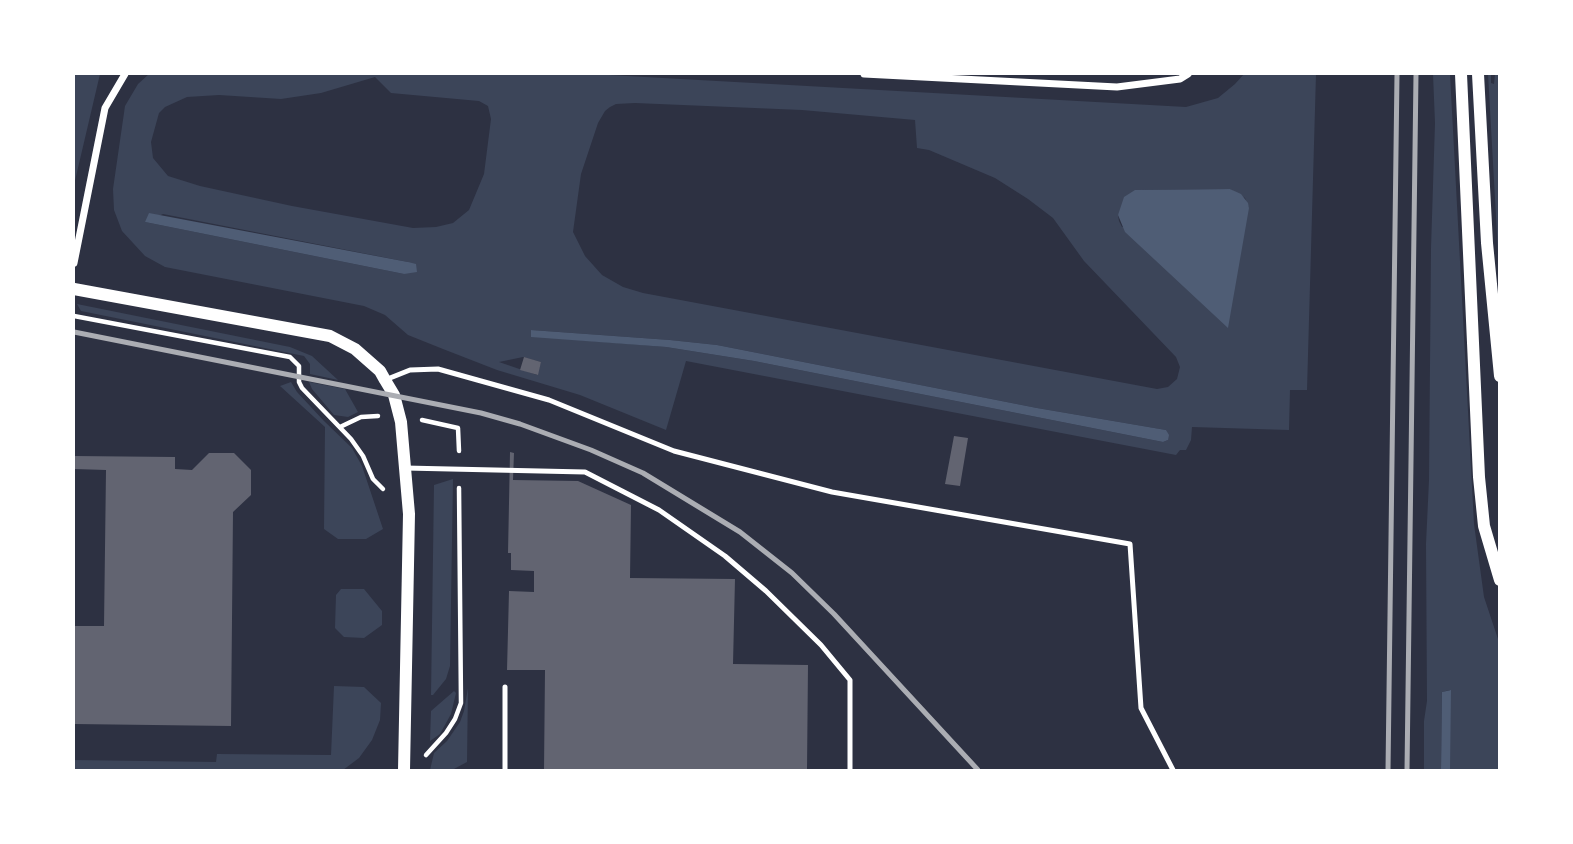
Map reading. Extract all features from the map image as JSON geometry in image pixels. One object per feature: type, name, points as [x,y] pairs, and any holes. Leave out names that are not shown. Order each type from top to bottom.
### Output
[{"type":"street","points":[[74,262],[105,108],[125,74]]},
{"type":"street","points":[[864,74],[1117,87],[1180,79],[1188,74]]},
{"type":"street","points":[[1461,74],[1479,477],[1484,526],[1500,580]]},
{"type":"street","points":[[1478,74],[1487,243],[1500,376]]},
{"type":"street","points":[[74,289],[330,336],[355,349],[380,371],[394,395],[400,415],[409,514],[404,771]]},
{"type":"lane","points":[[385,380],[410,370],[438,369],[549,400],[674,452],[819,489],[1130,544],[1141,708],[1173,771]]},
{"type":"lane","points":[[405,468],[585,472],[659,510],[725,556],[766,591],[821,645],[850,680],[850,771]]},
{"type":"lane","points":[[505,687],[505,771]]},
{"type":"path","points":[[74,316],[290,357],[299,366],[299,382],[302,388],[351,439],[363,456],[373,479],[409,514]]},
{"type":"path","points":[[340,427],[361,417],[400,415],[458,428],[461,703],[446,733],[418,763]]},
{"type":"shaded area","points":[[74,74],[100,74],[74,185]]},
{"type":"shaded area","points":[[149,74],[591,74],[1186,107],[1218,98],[1244,74],[1316,74],[1307,390],[1290,390],[1289,430],[1192,427],[1191,440],[1186,450],[1180,450],[1176,455],[686,361],[666,430],[580,395],[497,370],[408,335],[385,315],[364,306],[165,267],[145,256],[122,231],[114,210],[113,189],[125,106],[138,84]],"holes":[[[375,77],[391,93],[479,101],[488,106],[491,119],[484,174],[469,210],[453,223],[413,228],[200,186],[168,176],[153,158],[151,142],[159,113],[165,107],[187,97],[219,95],[281,99],[321,93]],[[616,104],[802,110],[915,120],[917,148],[929,150],[995,178],[1053,218],[1084,261],[1176,357],[1180,367],[1177,379],[1168,387],[1157,389],[643,293],[623,287],[602,275],[585,256],[573,232],[581,174],[598,123],[605,111]],[[1230,189],[1245,198],[1249,208],[1122,227],[1118,215],[1142,190]],[[163,214],[408,262],[404,274],[145,222]],[[531,330],[717,345],[1037,408],[1166,430],[1168,440],[1163,442],[754,361],[666,347],[531,336]],[[523,357],[541,362],[537,375],[499,362]]]},
{"type":"shaded area","points":[[1433,74],[1450,74],[1474,524],[1484,597],[1499,642],[1500,770],[1450,770],[1450,690],[1442,692],[1441,770],[1424,770],[1435,123]]},
{"type":"shaded area","points":[[1488,74],[1491,74],[1491,83],[1494,84],[1495,74],[1499,74],[1499,270]]},
{"type":"shaded area","points":[[1230,189],[1241,194],[1249,208],[1228,328],[1125,232],[1118,215],[1124,197],[1135,190]]},
{"type":"shaded area","points":[[149,213],[408,262],[416,264],[417,272],[404,274],[145,222]]},
{"type":"shaded area","points":[[77,304],[290,347],[312,356],[338,380],[310,374],[310,364],[304,356],[81,311]]},
{"type":"shaded area","points":[[531,330],[717,345],[1037,408],[1166,430],[1169,435],[1168,440],[1163,442],[754,361],[666,347],[531,337]]},
{"type":"shaded area","points":[[291,382],[297,392],[352,448],[362,466],[383,529],[366,539],[338,539],[324,529],[325,427],[280,386]]},
{"type":"shaded area","points":[[309,382],[345,389],[358,412],[348,417],[334,415]]},
{"type":"shaded area","points":[[453,479],[450,666],[446,679],[431,695],[434,485]]},
{"type":"shaded area","points":[[341,589],[364,589],[382,611],[382,625],[364,638],[344,637],[335,628],[336,595]]},
{"type":"shaded area","points":[[334,686],[364,687],[381,703],[380,720],[372,740],[359,758],[343,770],[74,770],[74,760],[216,762],[217,754],[331,755]]},
{"type":"shaded area","points":[[468,688],[467,762],[452,770],[430,770],[434,753],[447,741],[460,722]]},
{"type":"shaded area","points":[[1451,690],[1450,770],[1441,770],[1442,692]]},
{"type":"shaded area","points":[[454,691],[456,693],[451,714],[440,734],[430,741],[431,711]]},
{"type":"building","points":[[524,357],[541,362],[538,375],[520,370]]},
{"type":"building","points":[[954,436],[968,438],[960,486],[945,484]]},
{"type":"building","points":[[510,452],[514,453],[513,480],[578,481],[631,505],[630,578],[735,579],[733,664],[808,665],[807,770],[544,770],[545,670],[507,670],[509,591],[534,592],[534,571],[511,570],[511,553],[508,553]]},
{"type":"building","points":[[209,453],[234,453],[251,470],[251,495],[233,512],[231,726],[74,724],[74,626],[104,626],[106,470],[74,469],[74,456],[175,457],[175,469],[192,470]]},
{"type":"railway","points":[[1388,770],[1397,74]]},
{"type":"railway","points":[[1407,770],[1416,74]]},
{"type":"railway","points":[[74,332],[481,413],[591,450],[643,473],[740,532],[792,573],[834,614],[978,770]]}]
